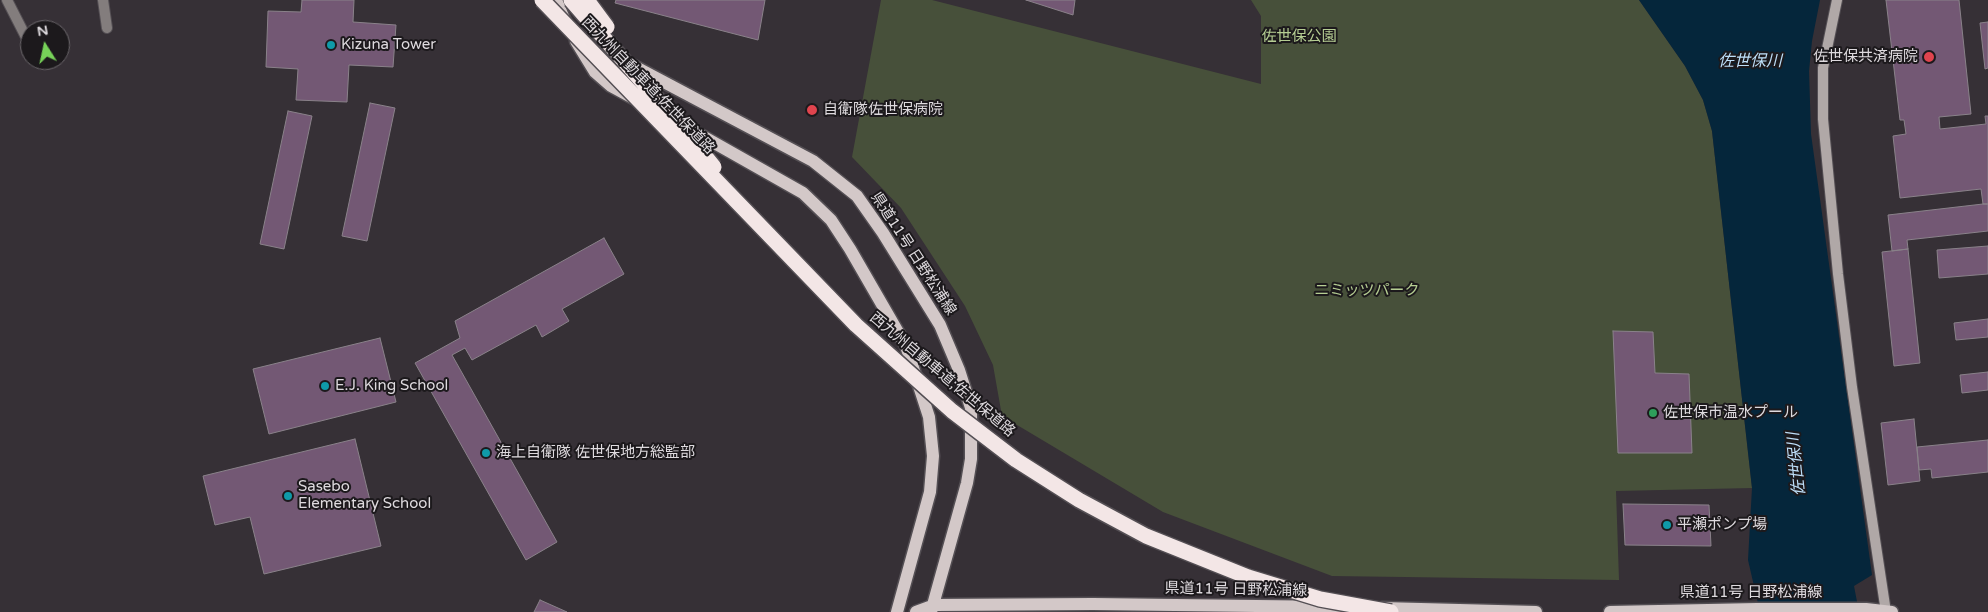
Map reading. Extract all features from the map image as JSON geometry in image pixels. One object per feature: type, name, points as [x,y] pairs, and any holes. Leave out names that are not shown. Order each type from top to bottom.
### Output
[{"type":"highway","points":[[532,0],[610,72]]},
{"type":"highway","name":"西九州自動車道;佐世保道路","points":[[542,0],[856,325],[952,411],[1016,460],[1079,500],[1146,536],[1248,577],[1320,599],[1391,612]]},
{"type":"highway","name":"西九州自動車道;佐世保道路","points":[[572,0],[685,131],[771,239]]},
{"type":"highway","points":[[587,0],[685,131]]},
{"type":"main road","points":[[556,0],[567,26],[595,72],[611,86],[803,193],[831,220],[906,346],[929,417],[933,456],[930,492],[897,612]]},
{"type":"main road","name":"県道11号 日野松浦線","points":[[580,0],[586,15],[610,48],[626,61],[813,160],[857,196],[883,232],[940,325],[960,370],[971,408],[971,459],[967,483],[933,608]]},
{"type":"main road","name":"県道11号 日野松浦線","points":[[916,612],[933,608],[1200,605],[1536,612]]},
{"type":"main road","name":"県道11号 日野松浦線","points":[[1610,612],[1757,609],[1866,609],[1888,612]]},
{"type":"street","points":[[7,0],[20,25]]},
{"type":"street","points":[[103,0],[106,28]]},
{"type":"street","points":[[1837,0],[1823,68],[1823,119],[1838,274],[1852,387],[1888,612]]},
{"type":"green space","name":"ニミッツパーク","points":[[881,0],[932,0],[1261,84],[1261,16],[1251,0],[1639,0],[1685,66],[1703,100],[1712,131],[1752,488],[1616,491],[1619,580],[1332,576],[1163,512],[1002,416],[993,365],[965,306],[901,208],[852,157]]},
{"type":"water","name":"佐世保川","points":[[1639,0],[1820,0],[1812,41],[1809,71],[1811,134],[1872,575],[1854,586],[1859,612],[1760,612],[1748,560],[1752,488],[1712,131],[1703,100],[1685,66]]},
{"type":"building","name":"Kizuna Tower","points":[[302,0],[354,0],[353,22],[396,25],[393,67],[349,65],[347,102],[296,100],[298,69],[266,67],[268,11],[301,12]]},
{"type":"building","points":[[616,0],[765,0],[758,40],[615,3]]},
{"type":"building","points":[[1026,0],[1075,0],[1073,15]]},
{"type":"building","name":"佐世保共済病院","points":[[1886,0],[1959,0],[1971,114],[1939,117],[1940,129],[1986,124],[1985,116],[1988,116],[1988,204],[1983,204],[1981,189],[1900,198],[1893,136],[1906,134],[1904,120],[1900,120]]},
{"type":"building","points":[[1988,22],[1988,68],[1985,69],[1980,23]]},
{"type":"building","points":[[370,103],[395,108],[367,241],[342,236]]},
{"type":"building","points":[[288,111],[312,116],[284,249],[260,244]]},
{"type":"building","points":[[1988,204],[1988,231],[1907,240],[1908,249],[1892,251],[1888,215]]},
{"type":"building","name":"海上自衛隊 佐世保地方総監部","points":[[604,238],[624,274],[562,309],[569,321],[542,337],[536,325],[472,360],[465,348],[452,355],[557,542],[526,560],[415,363],[460,338],[455,321]]},
{"type":"building","points":[[1988,246],[1988,274],[1939,278],[1937,250]]},
{"type":"building","points":[[1908,249],[1920,363],[1894,366],[1882,252]]},
{"type":"building","points":[[1988,319],[1988,337],[1956,340],[1954,323]]},
{"type":"building","name":"佐世保市温水プール","points":[[1613,331],[1653,332],[1655,373],[1689,374],[1692,453],[1618,453]]},
{"type":"building","name":"E.J. King School","points":[[380,338],[396,402],[269,434],[253,369]]},
{"type":"building","points":[[1988,372],[1988,390],[1962,393],[1960,375]]},
{"type":"building","points":[[1914,419],[1920,481],[1888,485],[1881,423]]},
{"type":"building","name":"Sasebo Elementary School","points":[[355,439],[381,546],[264,574],[250,517],[215,525],[203,476]]},
{"type":"building","points":[[1988,440],[1988,472],[1932,478],[1931,469],[1919,470],[1917,447]]},
{"type":"building","name":"平瀬ポンプ場","points":[[1623,504],[1709,505],[1711,546],[1625,545]]},
{"type":"building","points":[[540,600],[567,612],[534,612]]},
{"type":"place","name":"Kizuna Tower","points":[[331,45]]},
{"type":"place","name":"佐世保共済病院","points":[[1929,57]]},
{"type":"place","name":"自衛隊佐世保病院","points":[[812,110]]},
{"type":"place","name":"E.J. King School","points":[[325,386]]},
{"type":"place","name":"佐世保市温水プール","points":[[1653,413]]},
{"type":"place","name":"海上自衛隊 佐世保地方総監部","points":[[486,453]]},
{"type":"place","name":"Sasebo Elementary School","points":[[288,496]]},
{"type":"place","name":"平瀬ポンプ場","points":[[1667,525]]},
{"type":"park label","name":"佐世保公園","points":[[1299,37]]}]
